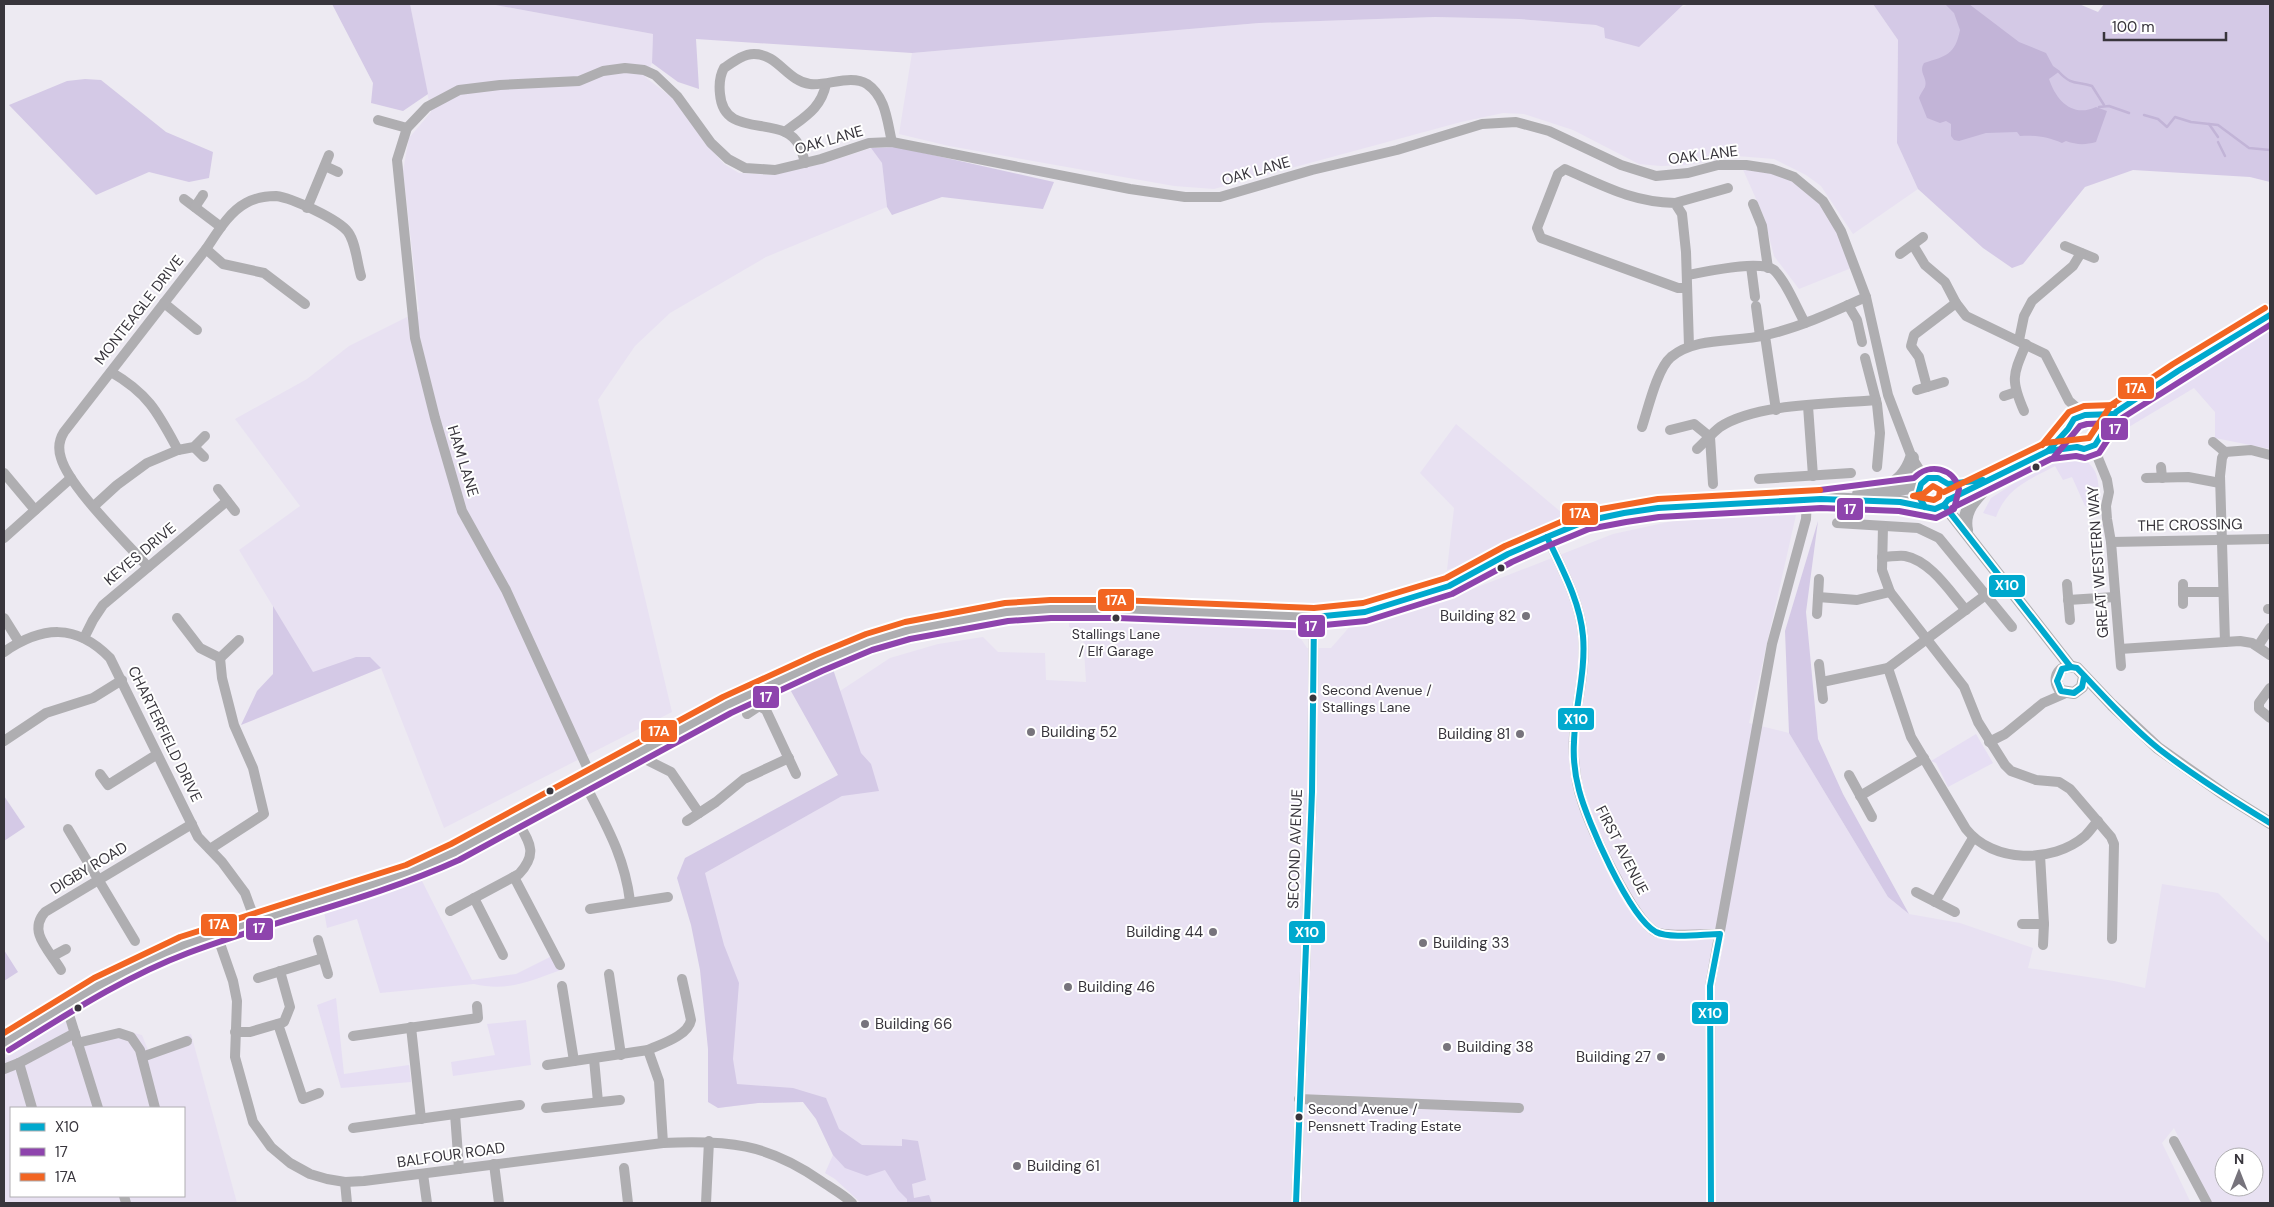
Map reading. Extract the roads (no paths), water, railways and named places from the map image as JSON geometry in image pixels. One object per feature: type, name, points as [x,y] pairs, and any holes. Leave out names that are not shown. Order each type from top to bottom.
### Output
[{"type":"main road","points":[[4,1043],[66,1005],[137,966],[184,945],[409,873],[455,852],[727,705],[818,662],[869,642],[943,623],[1007,612],[1051,608],[1314,617],[1365,612],[1448,586],[1508,554],[1586,521],[1642,510],[1807,499],[1900,502],[1935,509],[2048,451],[2096,445],[2114,414],[2178,371],[2270,315]]},
{"type":"main road","points":[[2048,451],[2074,419],[2114,414]]},
{"type":"main road","points":[[2087,416],[2099,423],[2100,437]]},
{"type":"main road","points":[[2069,426],[2072,442],[2080,448]]},
{"type":"main road","points":[[1879,491],[1898,482],[1909,467],[1912,458]]},
{"type":"main road","points":[[1821,499],[1922,483],[1930,477],[1940,478],[1948,484],[1950,495],[1946,503]]},
{"type":"main road","points":[[1948,484],[1994,479]]},
{"type":"main road","points":[[1966,530],[1964,521],[1967,510],[1976,497],[1994,479]]},
{"type":"main road","points":[[1922,483],[1919,500],[1925,506]]},
{"type":"street","points":[[805,163],[802,149],[785,132],[737,121],[725,109],[720,100],[719,84],[724,68],[738,58],[754,54],[773,59],[786,72],[810,84],[856,80],[866,83],[882,99],[892,142]]},
{"type":"street","name":"OAK LANE","points":[[407,128],[427,108],[459,90],[500,85],[580,81],[603,70],[625,68],[644,70],[655,74],[677,96],[711,143],[728,159],[745,168],[775,170],[805,163],[869,143],[892,142],[1130,190],[1185,197],[1220,197],[1312,170],[1397,150],[1482,124],[1516,122],[1549,131],[1620,165],[1656,176],[1688,173],[1718,165],[1746,165],[1772,169],[1794,178],[1823,201],[1841,231],[1866,297],[1888,395],[1922,483]]},
{"type":"street","points":[[785,132],[817,107],[824,96],[826,84]]},
{"type":"street","points":[[378,120],[407,128]]},
{"type":"street","name":"HAM LANE","points":[[407,128],[397,160],[415,338],[434,418],[462,511],[506,590],[620,853],[630,901]]},
{"type":"street","points":[[307,208],[329,155]]},
{"type":"street","points":[[325,166],[338,172]]},
{"type":"street","points":[[1687,288],[1678,288],[1541,238],[1537,228],[1558,174],[1565,169],[1629,197],[1658,202],[1675,203],[1728,188]]},
{"type":"street","points":[[194,207],[203,195]]},
{"type":"street","name":"MONTEAGLE DRIVE","points":[[148,566],[71,478],[61,459],[59,448],[61,437],[206,249],[220,227],[240,206],[257,198],[281,197],[342,225],[348,232],[361,276]]},
{"type":"street","points":[[184,198],[220,227]]},
{"type":"street","points":[[1675,203],[1682,214],[1687,275],[1689,346]]},
{"type":"street","points":[[1753,204],[1762,226],[1768,268]]},
{"type":"street","points":[[1900,254],[1923,237]]},
{"type":"street","points":[[1913,245],[1924,264],[1944,282],[1966,316],[2045,354],[2069,401],[2087,416]]},
{"type":"street","points":[[2066,246],[2094,258]]},
{"type":"street","points":[[206,249],[224,264],[264,273],[305,304]]},
{"type":"street","points":[[2024,411],[2016,392],[2015,370],[2022,342],[2024,316],[2032,301],[2073,266],[2081,253]]},
{"type":"street","points":[[1687,275],[1761,265],[1774,270],[1786,287],[1805,324]]},
{"type":"street","points":[[1751,266],[1755,302],[1776,410]]},
{"type":"street","points":[[1642,427],[1662,369],[1670,358],[1689,346],[1762,336],[1805,324],[1866,297]]},
{"type":"street","points":[[164,303],[198,330]]},
{"type":"street","points":[[1944,382],[1922,389],[1919,357],[1911,346],[1912,338],[1956,303]]},
{"type":"street","points":[[1848,305],[1856,320],[1862,342]]},
{"type":"street","points":[[1865,358],[1876,400],[1880,433],[1877,467]]},
{"type":"street","points":[[111,372],[128,382],[144,396],[158,413],[178,450]]},
{"type":"street","points":[[2004,396],[2016,392]]},
{"type":"street","points":[[1698,449],[1719,428],[1738,418],[1776,410],[1876,400]]},
{"type":"street","points":[[2069,401],[2069,426]]},
{"type":"street","points":[[1808,406],[1813,476]]},
{"type":"street","points":[[1670,430],[1694,424],[1710,436],[1713,484]]},
{"type":"street","points":[[94,506],[117,485],[147,463],[178,450],[194,448],[205,436]]},
{"type":"street","points":[[2080,448],[2098,458],[2100,437]]},
{"type":"street","points":[[2213,442],[2225,452],[2251,450],[2270,455]]},
{"type":"street","points":[[194,448],[204,457]]},
{"type":"street","points":[[2225,452],[2222,458],[2220,483],[2225,642]]},
{"type":"street","name":"GREAT WESTERN WAY","points":[[2098,458],[2107,480],[2109,492],[2106,518],[2111,542],[2121,666]]},
{"type":"street","points":[[2161,467],[2162,478]]},
{"type":"street","points":[[4,473],[35,510]]},
{"type":"street","points":[[1759,479],[1851,473]]},
{"type":"street","points":[[4,538],[71,478]]},
{"type":"street","points":[[2146,478],[2194,478],[2220,483]]},
{"type":"street","points":[[218,489],[235,511]]},
{"type":"street","points":[[1711,1203],[1710,986],[1772,644],[1806,518],[1807,499]]},
{"type":"street","name":"KEYES DRIVE","points":[[84,638],[103,605],[227,502]]},
{"type":"street","points":[[1946,503],[2054,648],[2062,673],[2058,687],[2112,705]]},
{"type":"street","points":[[1836,522],[1918,528],[1939,538],[1987,594],[2012,627]]},
{"type":"street","points":[[1883,526],[1882,557],[1884,578],[1890,592],[1964,687],[1978,722],[1989,742],[2011,771],[2036,780],[2059,782],[2070,789],[2098,821],[2114,844],[2112,939]]},
{"type":"street","name":"FIRST AVENUE","points":[[1547,537],[1576,602],[1582,630],[1584,663],[1574,756],[1577,782],[1590,824],[1641,918],[1651,928],[1662,934],[1720,934]]},
{"type":"street","name":"THE CROSSING","points":[[2111,542],[2270,539]]},
{"type":"street","points":[[1882,557],[1907,557],[1921,563],[1966,610]]},
{"type":"street","points":[[1817,614],[1819,579]]},
{"type":"street","points":[[2067,584],[2070,620]]},
{"type":"street","points":[[2183,604],[2183,588],[2223,592]]},
{"type":"street","points":[[1818,597],[1858,600],[1890,592]]},
{"type":"street","points":[[1822,682],[1888,668],[1987,594]]},
{"type":"street","points":[[2068,600],[2115,597]]},
{"type":"street","name":"SECOND AVENUE","points":[[1296,1203],[1312,792],[1314,617]]},
{"type":"street","points":[[4,618],[19,642]]},
{"type":"street","points":[[177,618],[200,648],[220,658]]},
{"type":"street","points":[[2258,646],[2270,628]]},
{"type":"street","name":"CHARTERFIELD DRIVE","points":[[4,652],[19,642],[45,632],[56,631],[75,634],[84,638],[100,648],[110,658],[156,755],[198,837],[245,893],[256,923]]},
{"type":"street","points":[[220,658],[239,640]]},
{"type":"street","points":[[2120,649],[2240,641],[2252,642],[2270,655]]},
{"type":"street","points":[[210,849],[264,814],[253,768],[234,725],[222,678],[220,658]]},
{"type":"street","points":[[1819,664],[1823,699]]},
{"type":"street","points":[[1888,668],[1911,737],[1973,838],[1985,847],[2011,854],[2040,855],[2071,844],[2084,836],[2098,821]]},
{"type":"street","points":[[2043,703],[2062,673],[2080,670],[2084,677],[2158,748],[2225,795],[2270,823]]},
{"type":"street","points":[[1989,742],[2005,734],[2043,703],[2072,692],[2083,684],[2084,677]]},
{"type":"street","points":[[4,742],[46,713],[92,698],[122,680]]},
{"type":"street","points":[[2270,688],[2259,703],[2259,709],[2270,718]]},
{"type":"street","points":[[747,714],[759,706],[766,710],[796,774]]},
{"type":"street","points":[[641,751],[647,760],[671,772],[699,813]]},
{"type":"street","points":[[100,774],[108,785],[156,755]]},
{"type":"street","points":[[687,820],[716,802],[750,776],[789,758]]},
{"type":"street","points":[[1860,796],[1924,758]]},
{"type":"street","points":[[1849,775],[1872,817]]},
{"type":"street","points":[[450,911],[514,877],[530,861],[531,851],[528,840],[516,819]]},
{"type":"street","name":"DIGBY ROAD","points":[[60,970],[53,956],[39,938],[37,929],[41,916],[97,880],[192,824]]},
{"type":"street","points":[[68,829],[134,941]]},
{"type":"street","points":[[1935,902],[1973,838]]},
{"type":"street","points":[[2040,855],[2044,924],[2043,945]]},
{"type":"street","points":[[514,877],[560,965]]},
{"type":"street","points":[[1916,892],[1955,912]]},
{"type":"street","points":[[590,909],[630,901],[668,897]]},
{"type":"street","points":[[474,898],[503,955]]},
{"type":"street","points":[[2022,924],[2044,924]]},
{"type":"street","name":"BALFOUR ROAD","points":[[218,935],[237,1001],[235,1057],[253,1122],[271,1147],[290,1163],[310,1174],[345,1182],[423,1174],[663,1143],[709,1141],[737,1144],[774,1154],[806,1170],[852,1203]]},
{"type":"street","points":[[318,940],[328,974]]},
{"type":"street","points":[[53,956],[66,949]]},
{"type":"street","points":[[258,978],[323,958]]},
{"type":"street","points":[[235,1032],[250,1032],[284,1022],[287,1018],[290,1007],[280,971]]},
{"type":"street","points":[[609,974],[616,987],[621,1055]]},
{"type":"street","points":[[548,1065],[648,1050],[676,1037],[690,1025],[691,1020],[682,979]]},
{"type":"street","points":[[562,986],[574,1061]]},
{"type":"street","points":[[66,1005],[98,1107]]},
{"type":"street","points":[[353,1036],[478,1018],[477,1006]]},
{"type":"street","points":[[278,1024],[303,1099],[319,1093]]},
{"type":"street","points":[[411,1027],[421,1119]]},
{"type":"street","points":[[4,1069],[76,1038],[124,1033],[135,1039],[142,1057],[155,1107]]},
{"type":"street","points":[[142,1057],[187,1041]]},
{"type":"street","points":[[648,1050],[659,1081],[663,1143]]},
{"type":"street","points":[[594,1059],[598,1102]]},
{"type":"street","points":[[19,1063],[32,1107]]},
{"type":"street","points":[[1299,1099],[1518,1108]]},
{"type":"street","points":[[546,1108],[620,1100]]},
{"type":"street","points":[[353,1128],[520,1105]]},
{"type":"street","points":[[455,1114],[459,1169]]},
{"type":"street","points":[[706,1203],[709,1141]]},
{"type":"street","points":[[2174,1141],[2207,1203]]},
{"type":"street","points":[[494,1164],[500,1203]]},
{"type":"street","points":[[624,1168],[628,1203]]},
{"type":"street","points":[[423,1174],[427,1203]]},
{"type":"street","points":[[345,1182],[347,1203]]},
{"type":"waterway","points":[[2059,72],[2071,81],[2092,86],[2104,105]]},
{"type":"waterway","points":[[2099,107],[2109,106],[2129,113]]},
{"type":"waterway","points":[[2144,115],[2158,119],[2167,127],[2175,117],[2191,122],[2218,125],[2249,148],[2270,150]]},
{"type":"waterway","points":[[2209,124],[2218,137]]},
{"type":"waterway","points":[[2218,142],[2225,156]]},
{"type":"place","name":"Building 82","points":[[1526,616]]},
{"type":"place","name":"Stallings Lane / Elf Garage","points":[[1116,618]]},
{"type":"place","name":"Second Avenue / Stallings Lane","points":[[1313,698]]},
{"type":"place","name":"Building 52","points":[[1031,732]]},
{"type":"place","name":"Building 81","points":[[1520,734]]},
{"type":"place","name":"Building 44","points":[[1213,932]]},
{"type":"place","name":"Building 33","points":[[1423,943]]},
{"type":"place","name":"Building 46","points":[[1068,987]]},
{"type":"place","name":"Building 66","points":[[865,1024]]},
{"type":"place","name":"Building 38","points":[[1447,1047]]},
{"type":"place","name":"Building 27","points":[[1661,1057]]},
{"type":"place","name":"Second Avenue / Pensnett Trading Estate","points":[[1299,1117]]},
{"type":"place","name":"Building 61","points":[[1017,1166]]}]
